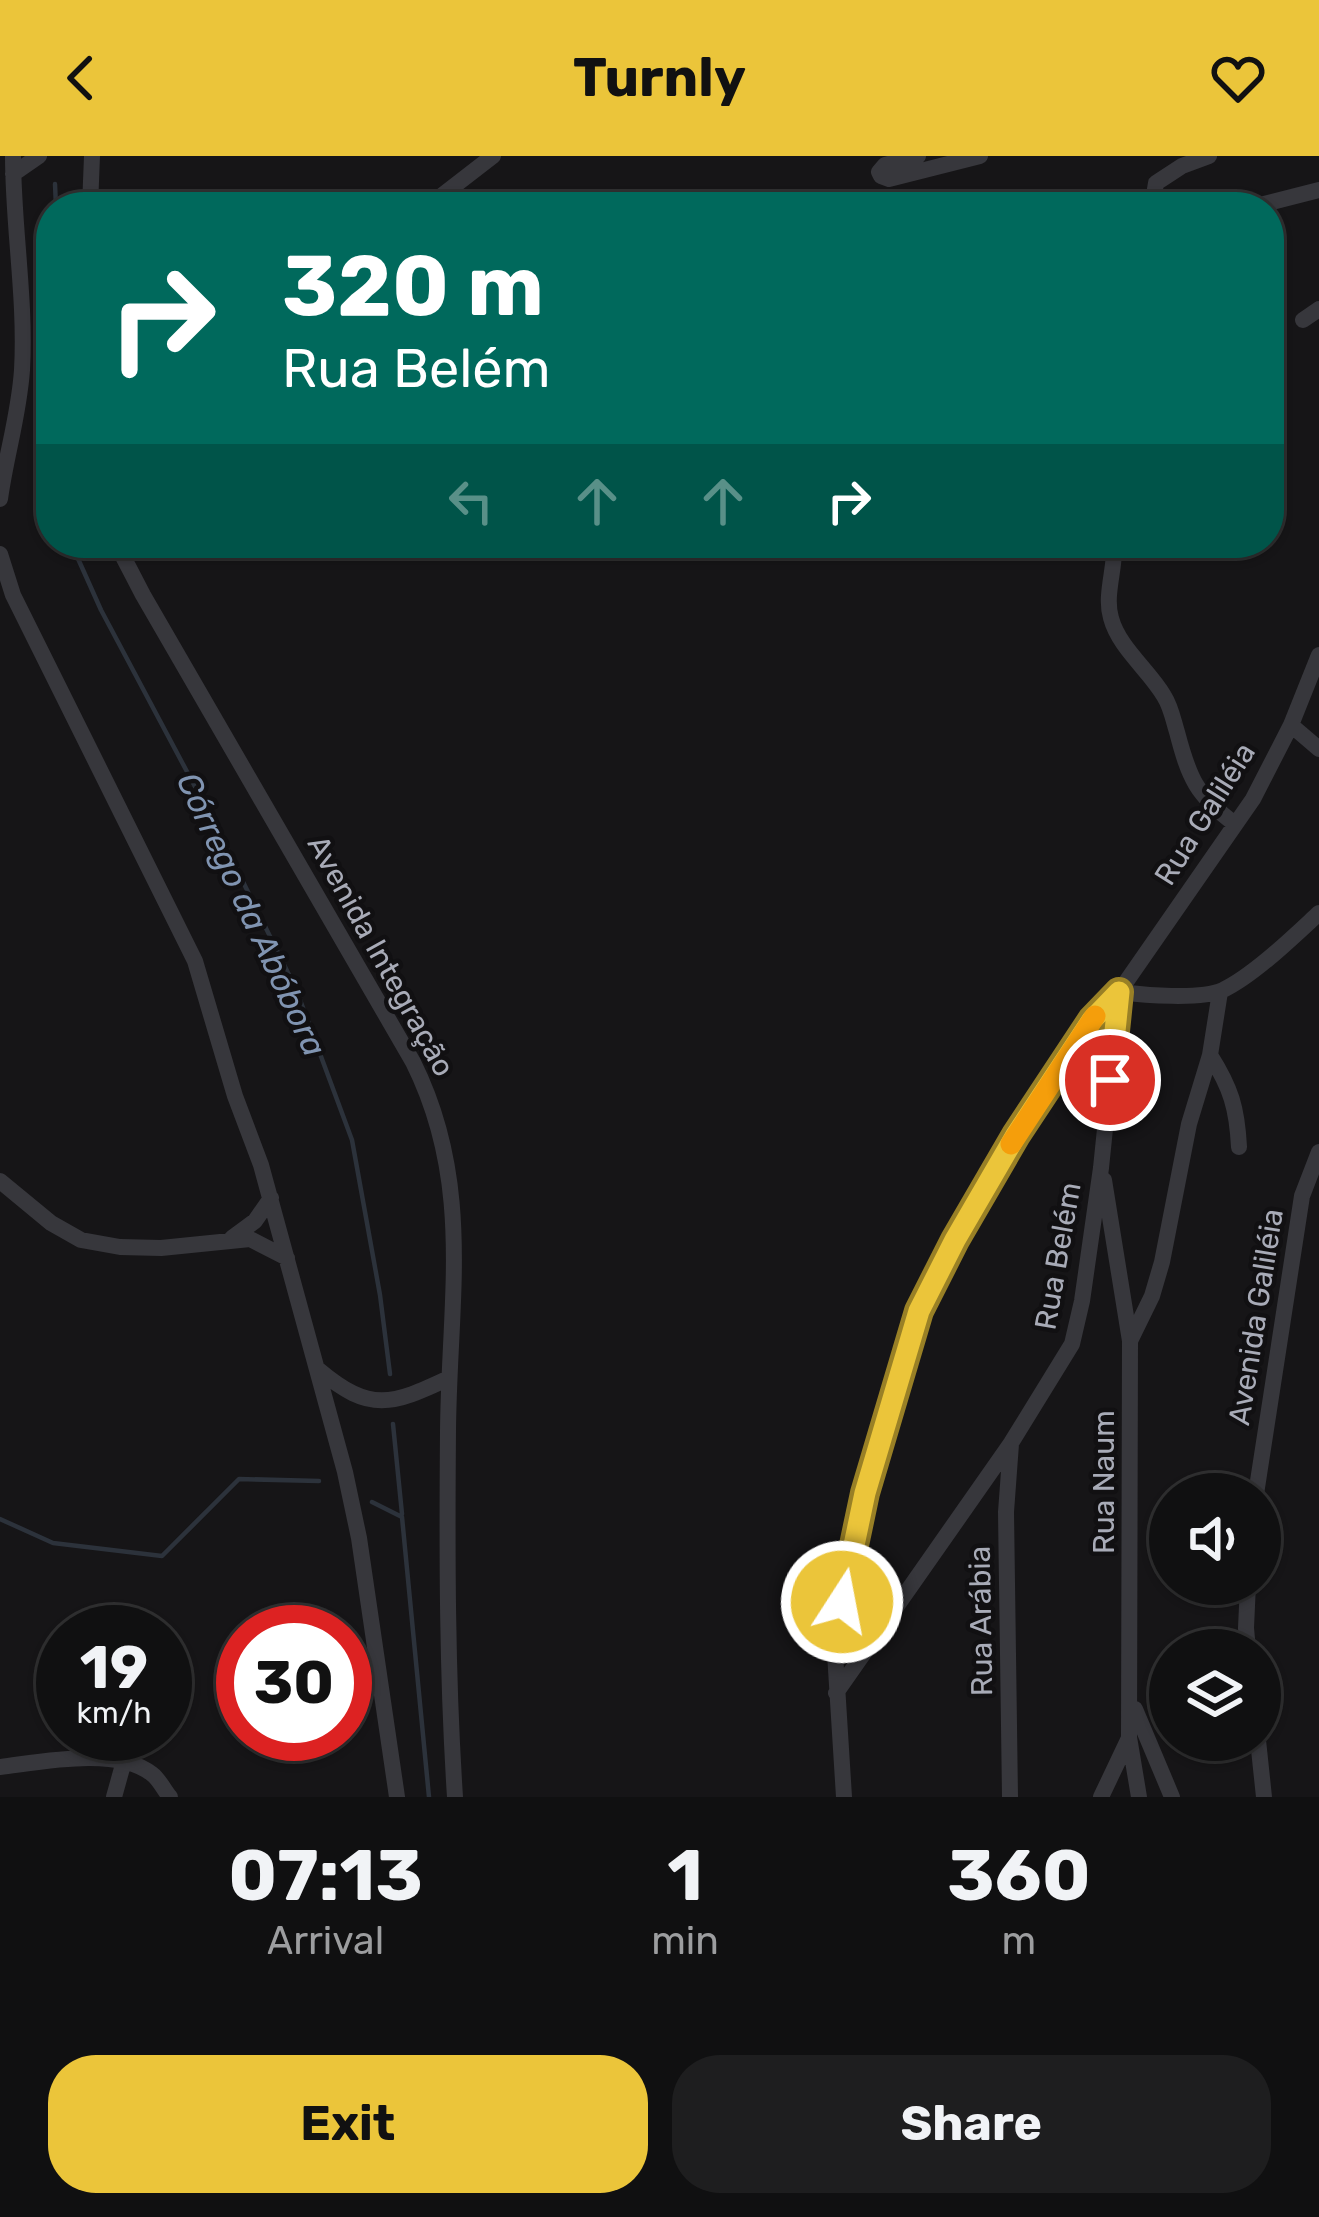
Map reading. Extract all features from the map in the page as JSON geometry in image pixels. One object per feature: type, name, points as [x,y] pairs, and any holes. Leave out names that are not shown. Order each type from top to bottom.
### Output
[{"type":"street","points":[[0,499],[22,366],[13,165],[39,156]]},
{"type":"street","points":[[91,192],[92,156]]},
{"type":"street","points":[[918,156],[885,165],[879,172],[889,178],[980,156]]},
{"type":"street","points":[[1154,192],[1156,183],[1209,156]]},
{"type":"street","points":[[447,192],[486,162]]},
{"type":"street","points":[[1284,199],[1319,190]]},
{"type":"street","points":[[1304,320],[1319,309]]},
{"type":"street","points":[[0,554],[14,595],[195,962],[271,1198],[359,1538],[397,1797]]},
{"type":"street","name":"Avenida Integração","points":[[124,558],[378,997],[427,1090],[442,1140],[453,1199],[447,1593],[455,1797]]},
{"type":"street","points":[[1115,558],[1109,615],[1117,634],[1169,703],[1198,792],[1235,824]]},
{"type":"street","name":"Rua Galiléia","points":[[844,1797],[835,1653],[856,1532],[919,1311],[1016,1135],[1092,1020],[1119,992],[1253,799],[1291,725],[1319,655]]},
{"type":"street","points":[[1291,725],[1319,748]]},
{"type":"street","points":[[1119,992],[1220,992],[1319,914]]},
{"type":"street","name":"Rua Belém","points":[[836,1693],[1012,1444],[1072,1344],[1101,1168],[1119,992]]},
{"type":"street","points":[[1130,1341],[1162,1262],[1220,992]]},
{"type":"street","points":[[1210,1055],[1227,1081],[1238,1113],[1239,1147]]},
{"type":"street","name":"Avenida Galiléia","points":[[1259,1473],[1302,1196],[1319,1152]]},
{"type":"street","name":"Rua Naum","points":[[1101,1168],[1130,1341],[1129,1737],[1138,1797]]},
{"type":"street","points":[[0,1180],[51,1223],[81,1240],[161,1248],[250,1239],[287,1258]]},
{"type":"street","points":[[231,1239],[254,1221],[271,1198]]},
{"type":"street","points":[[318,1370],[341,1389],[384,1401],[400,1400],[449,1378]]},
{"type":"street","name":"Rua Arábia","points":[[1010,1797],[1006,1512],[1012,1444]]},
{"type":"street","points":[[1131,1699],[1172,1797]]},
{"type":"street","points":[[1101,1797],[1129,1737]]},
{"type":"street","points":[[0,1767],[55,1761]]},
{"type":"street","points":[[114,1797],[124,1761],[152,1774],[170,1797]]},
{"type":"street","points":[[1260,1761],[1264,1797]]},
{"type":"waterway","name":"Córrego da Abóbora","points":[[55,184],[55,192]]},
{"type":"waterway","name":"Córrego da Abóbora","points":[[78,558],[296,989],[352,1140],[390,1374]]},
{"type":"waterway","name":"Córrego da Abóbora","points":[[393,1424],[402,1514]]},
{"type":"waterway","points":[[0,1519],[53,1543],[162,1556],[239,1479],[319,1481]]},
{"type":"waterway","points":[[372,1502],[402,1517],[429,1797]]},
{"type":"slow traffic","points":[[1011,1144],[1095,1016]]},
{"type":"route","points":[[842,1602],[865,1493],[919,1311],[1016,1135],[1092,1020],[1119,992],[1110,1080]]}]
